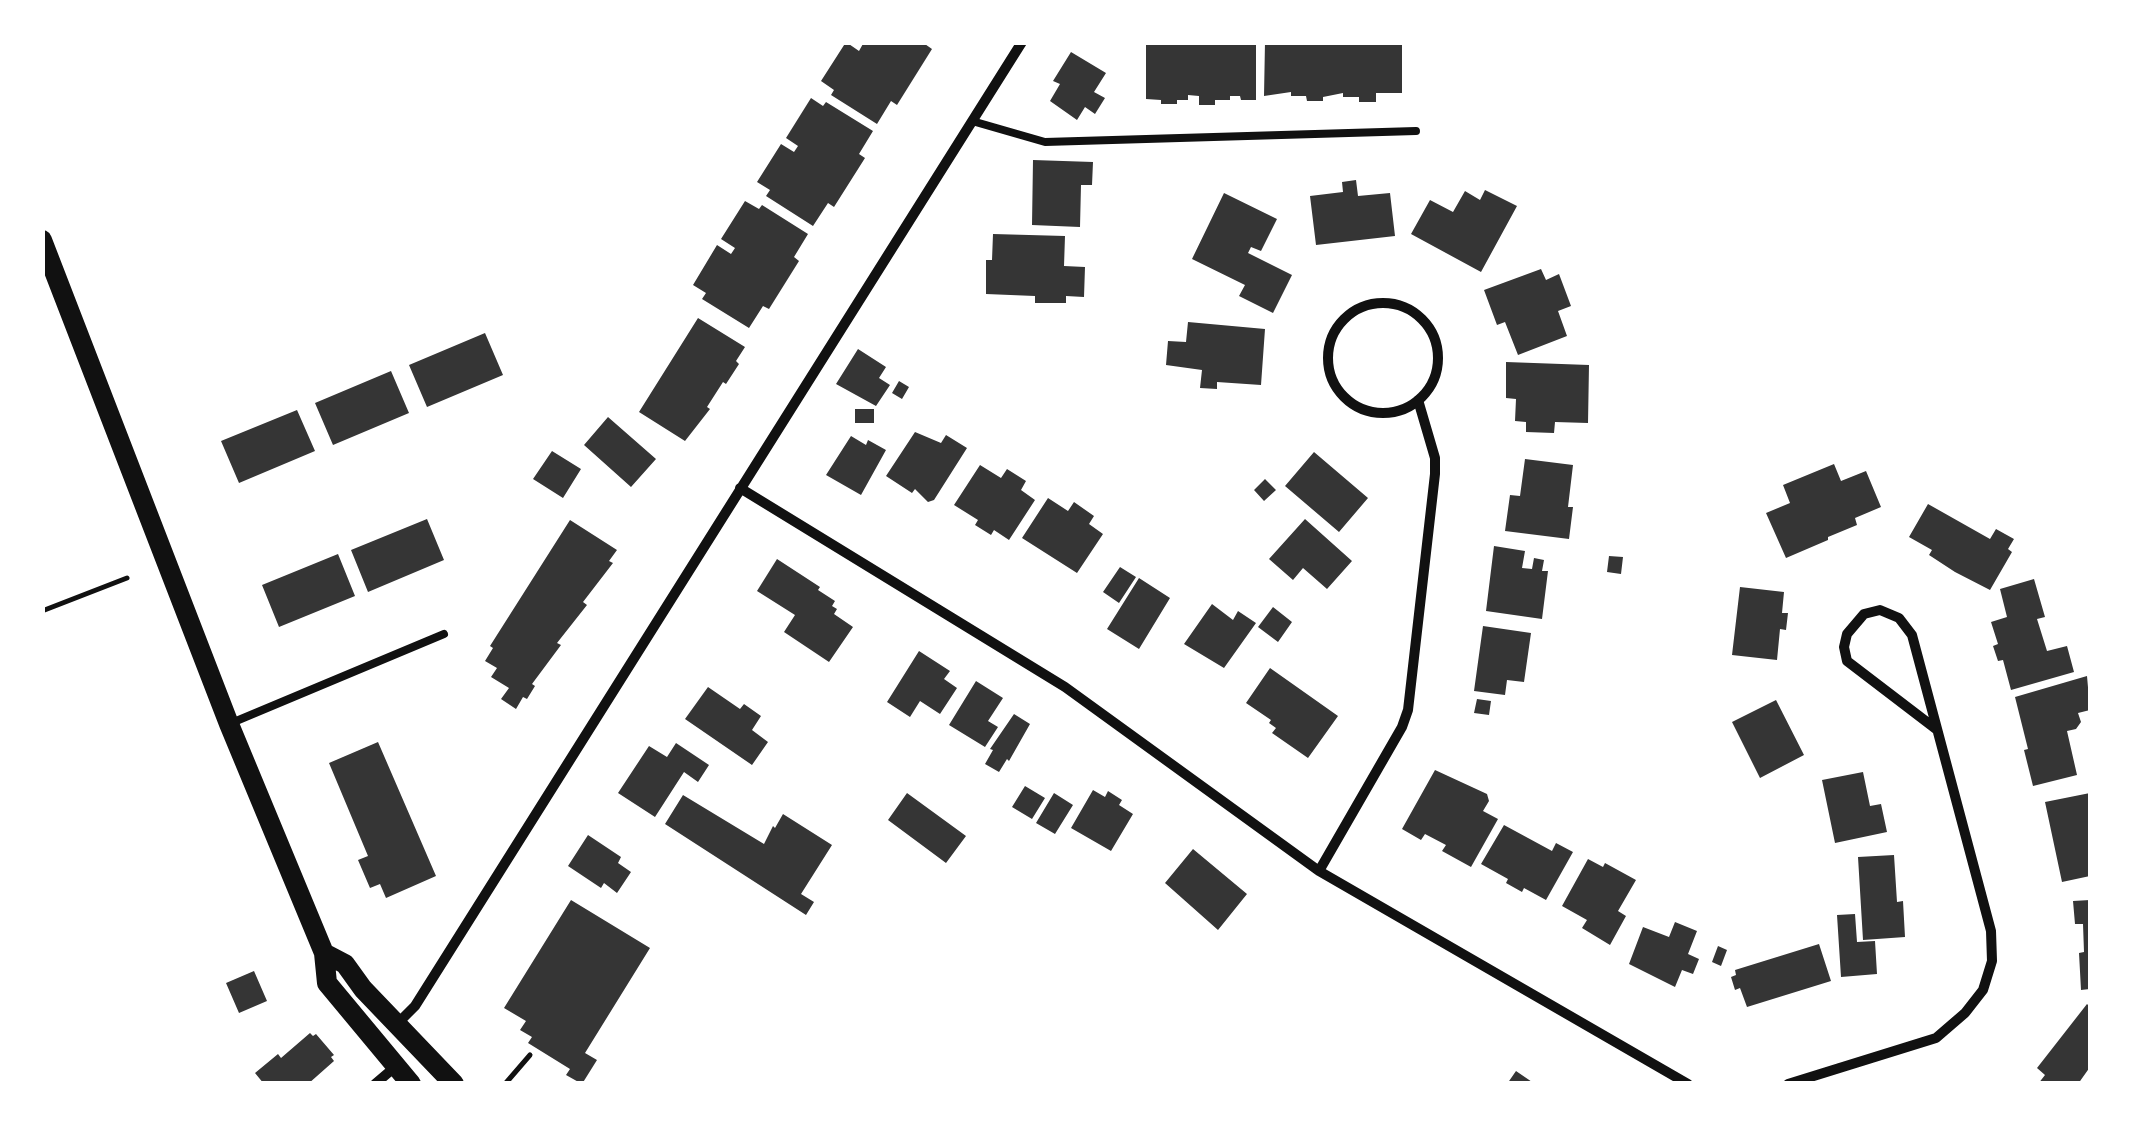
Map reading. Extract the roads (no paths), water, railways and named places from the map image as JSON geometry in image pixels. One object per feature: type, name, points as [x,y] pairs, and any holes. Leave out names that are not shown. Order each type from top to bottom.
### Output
[{"type":"main road","points":[[42,240],[229,724],[324,953],[327,983],[411,1084]]},
{"type":"main road","points":[[324,953],[346,964],[363,989],[454,1084]]},
{"type":"street","points":[[397,1024],[415,1006],[1022,42]]},
{"type":"street","points":[[1319,870],[1402,728],[1408,710],[1436,458],[1418,400],[1436,371],[1438,353],[1435,336],[1426,321],[1395,303],[1377,302],[1344,318],[1328,351],[1329,370],[1348,401],[1383,414],[1402,410],[1418,400]]},
{"type":"street","points":[[740,488],[1065,687],[1319,870],[1688,1084]]},
{"type":"street","points":[[1788,1084],[1936,1038],[1965,1013],[1983,990],[1992,961],[1991,931],[1912,636],[1899,618],[1880,610],[1864,614],[1847,634],[1847,661],[1936,729]]},
{"type":"street","points":[[375,1084],[394,1067]]},
{"type":"lane","points":[[972,122],[1045,142],[1416,132]]},
{"type":"lane","points":[[229,724],[444,634]]}]
